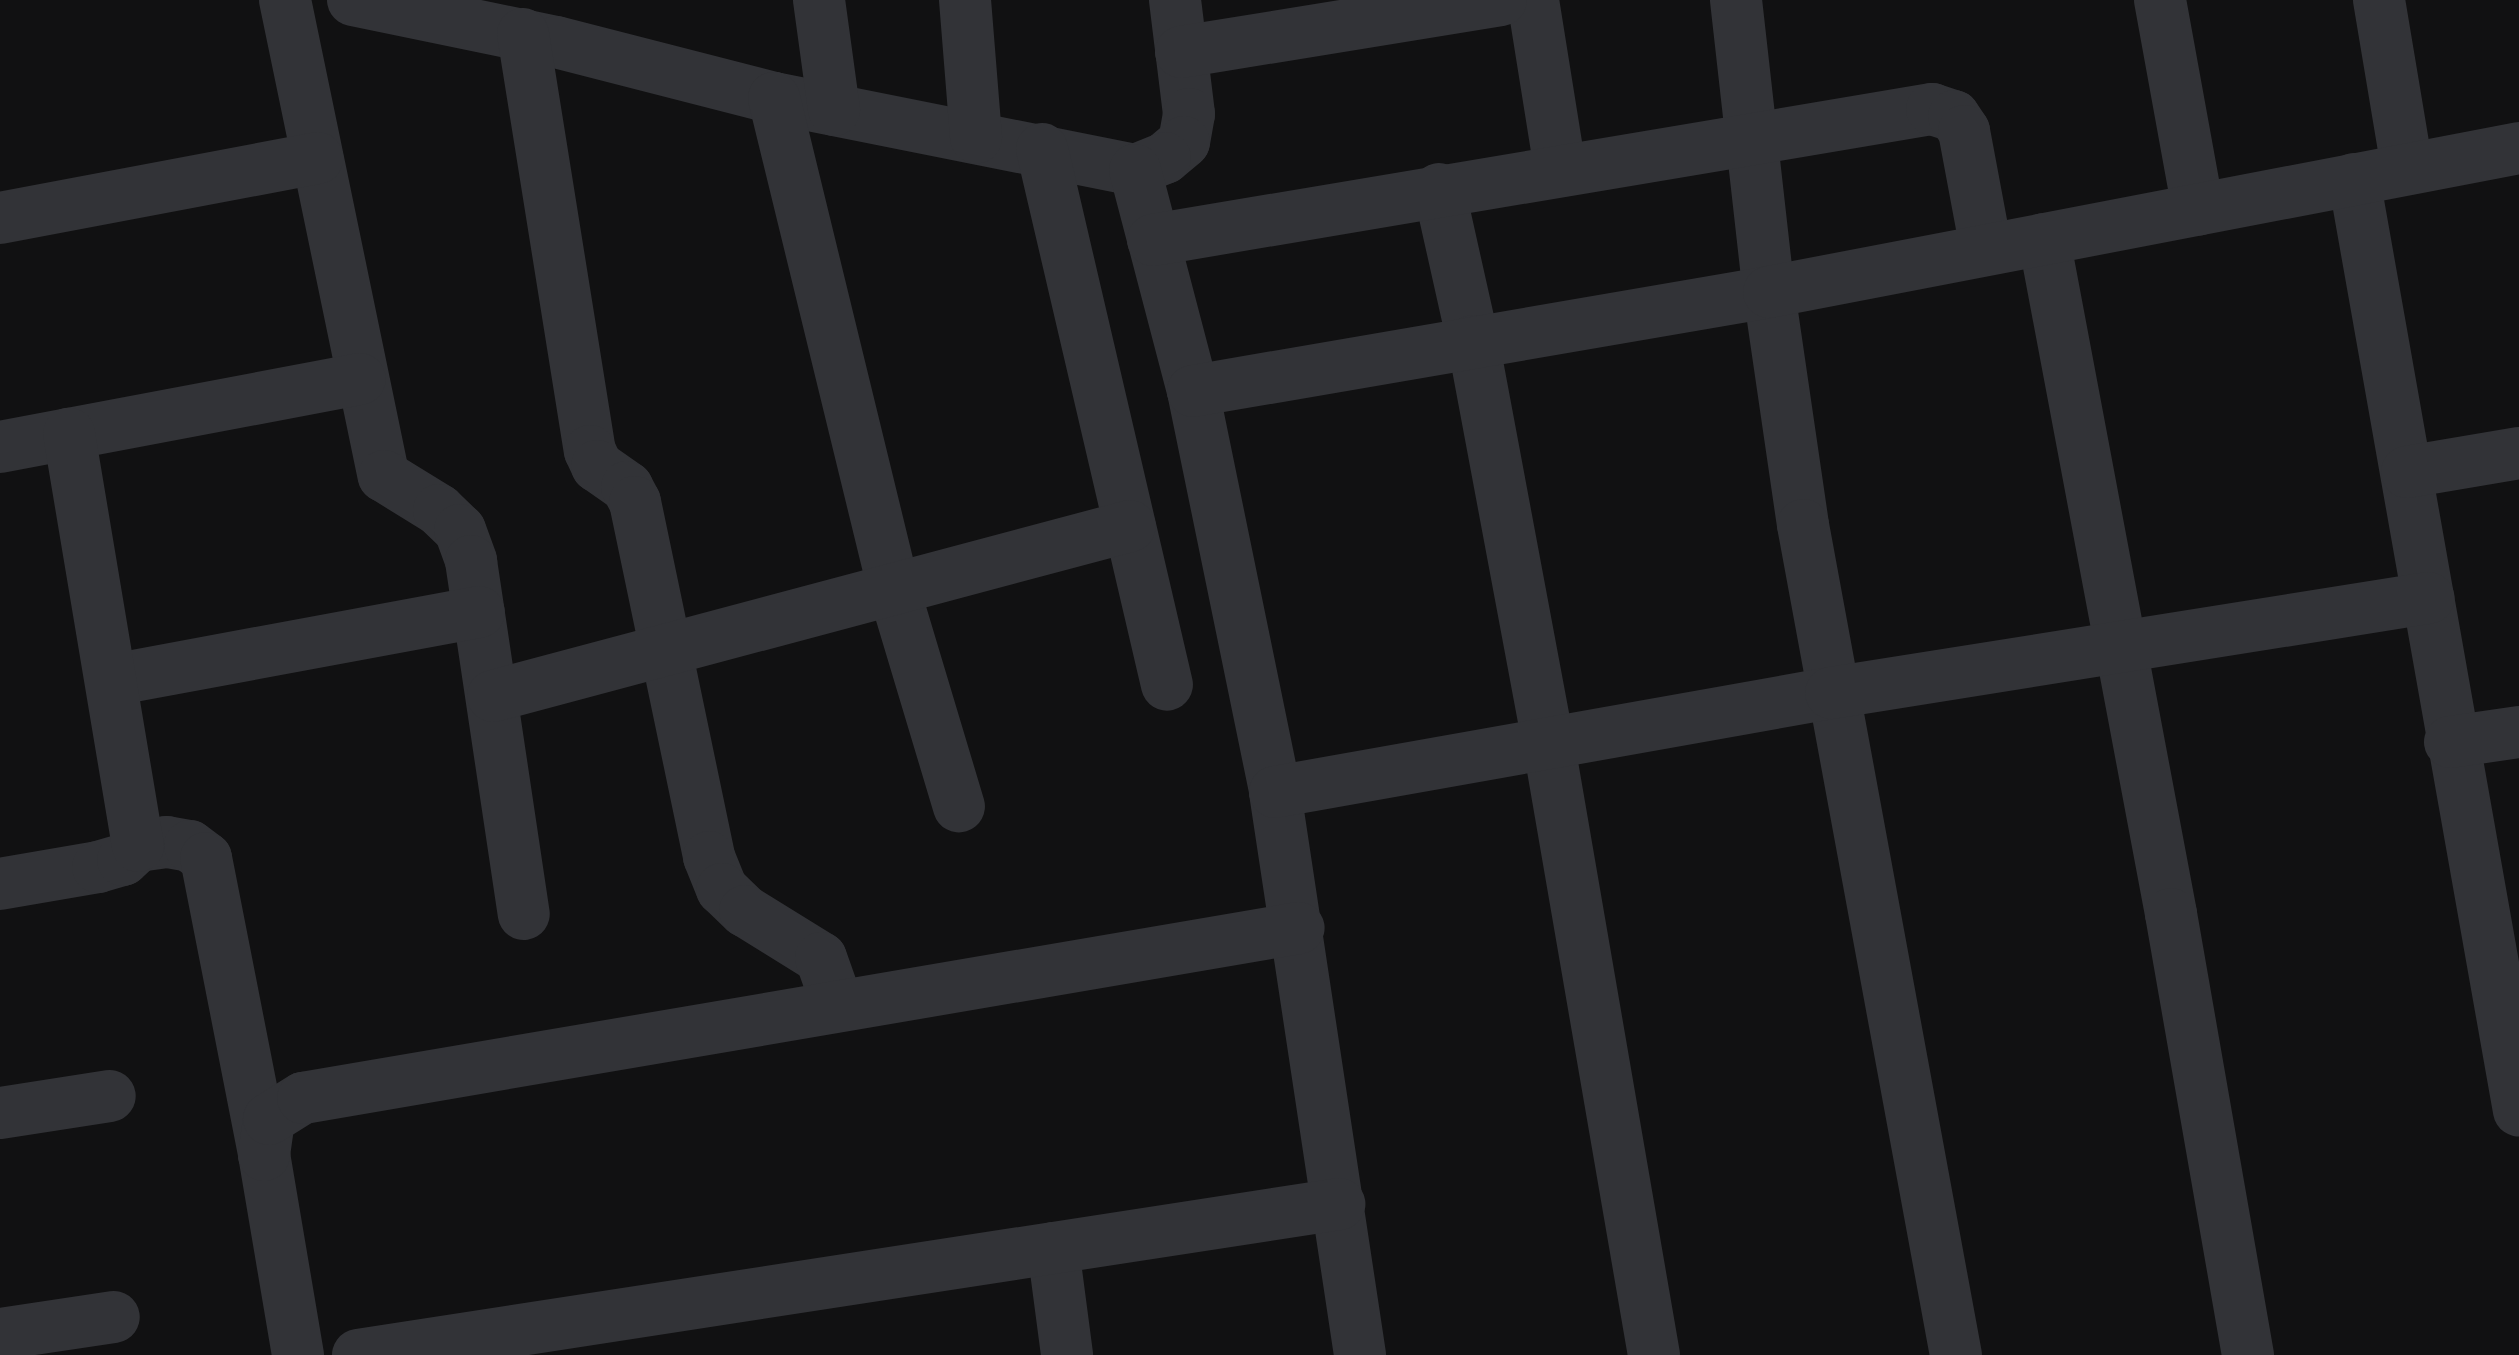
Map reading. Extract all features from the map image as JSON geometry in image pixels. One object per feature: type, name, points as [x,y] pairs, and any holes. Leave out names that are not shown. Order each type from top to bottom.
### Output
[{"type":"street","points":[[285,0],[360,380],[384,476],[439,510],[460,530],[479,612],[524,914]]},
{"type":"street","points":[[352,0],[546,25],[774,98],[1135,170],[1165,158],[1184,142],[1189,114],[1175,0]]},
{"type":"street","points":[[819,0],[834,110]]},
{"type":"street","points":[[964,0],[976,138]]},
{"type":"street","points":[[1181,52],[1501,0]]},
{"type":"street","points":[[1533,0],[1560,169]]},
{"type":"street","points":[[1736,0],[1755,136],[1769,292],[1831,693],[1956,1355]]},
{"type":"street","points":[[2160,0],[2198,210]]},
{"type":"street","points":[[2379,0],[2408,168]]},
{"type":"street","points":[[546,25],[590,450],[597,466],[627,487],[636,502],[710,857],[722,890],[745,911],[821,958],[838,1006]]},
{"type":"street","points":[[774,98],[894,590],[959,806]]},
{"type":"street","points":[[1153,240],[1438,188],[1932,109],[1954,116],[1964,131],[1986,249]]},
{"type":"street","points":[[1192,391],[1769,292],[2519,148]]},
{"type":"street","points":[[1042,149],[1167,685]]},
{"type":"street","points":[[0,218],[317,158]]},
{"type":"street","points":[[1135,170],[1192,391],[1275,792],[1360,1355]]},
{"type":"street","points":[[2354,179],[2450,742],[2514,1042],[2519,1110]]},
{"type":"street","points":[[1438,188],[1474,340],[1654,1355]]},
{"type":"street","points":[[2044,239],[2248,1355]]},
{"type":"street","points":[[0,447],[360,380]]},
{"type":"street","points":[[70,434],[138,846]]},
{"type":"street","points":[[2407,472],[2519,453]]},
{"type":"street","points":[[492,696],[1130,526]]},
{"type":"street","points":[[1275,792],[1831,693],[2428,598]]},
{"type":"street","points":[[112,680],[479,612]]},
{"type":"street","points":[[2450,742],[2519,732]]},
{"type":"street","points":[[0,884],[98,867],[123,860],[138,846],[179,844],[206,858],[298,1355]]},
{"type":"street","points":[[264,1155],[269,1119],[302,1098],[1298,928]]},
{"type":"street","points":[[0,1114],[110,1096]]},
{"type":"street","points":[[358,1355],[520,1342],[1052,1248],[1339,1204]]},
{"type":"street","points":[[1052,1248],[1067,1355]]},
{"type":"street","points":[[0,1334],[114,1317]]}]
